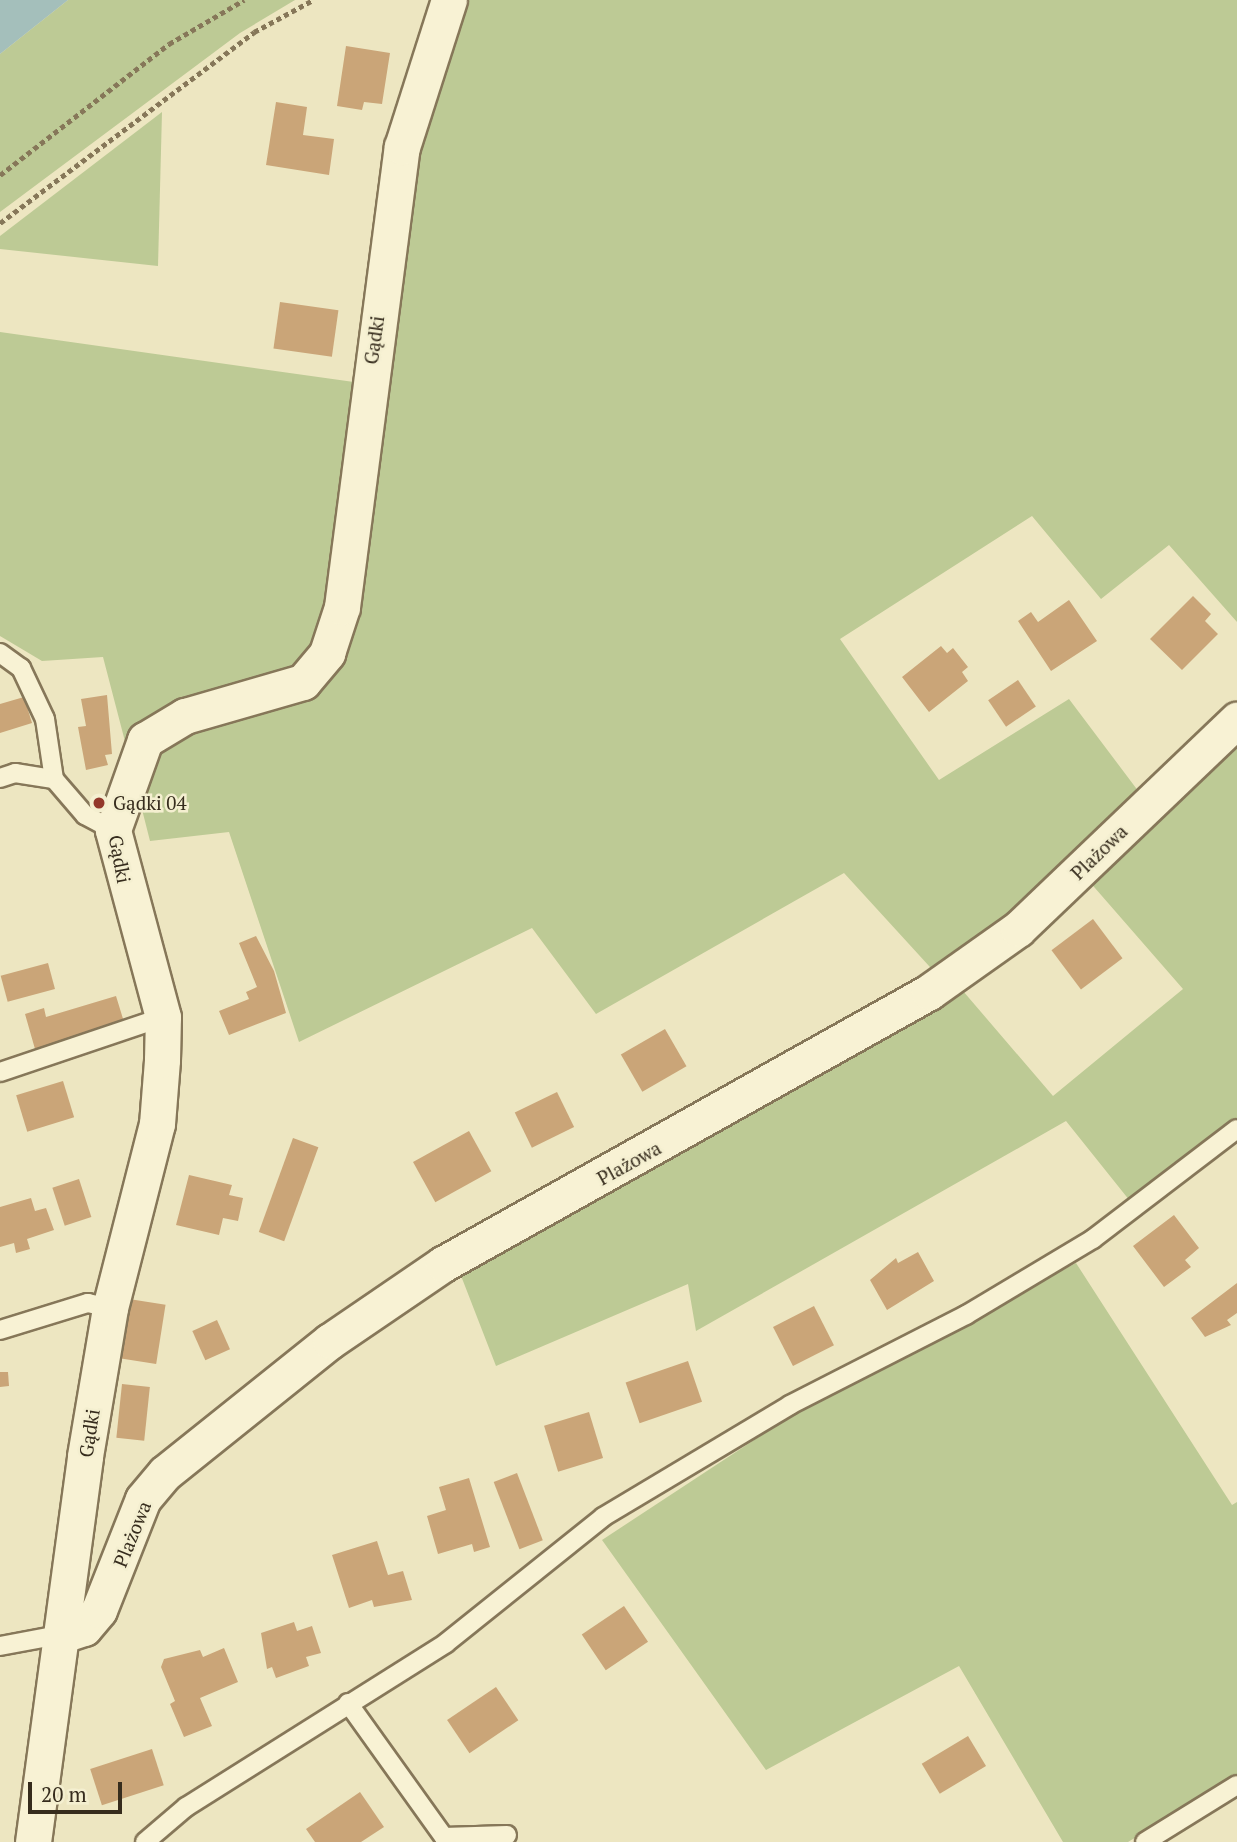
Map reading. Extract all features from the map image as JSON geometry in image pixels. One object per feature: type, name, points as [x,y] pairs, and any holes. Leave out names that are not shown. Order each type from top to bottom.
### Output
[{"type":"street","name":"Gądki","points":[[33,1842],[110,1308],[157,1124],[163,1017],[113,830],[145,740],[185,716],[303,682],[327,653],[342,607],[402,147],[449,0]]},
{"type":"street","name":"Plażowa","points":[[65,1634],[84,1628],[99,1610],[137,1513],[153,1487],[330,1341],[443,1264],[929,992],[1018,929],[1237,720]]},
{"type":"lane","points":[[0,653],[21,668],[45,719],[54,779],[85,815],[113,830]]},
{"type":"lane","points":[[0,778],[15,773],[54,779]]},
{"type":"lane","points":[[0,1072],[163,1017]]},
{"type":"lane","points":[[145,1842],[186,1807],[446,1643],[603,1517],[790,1405],[966,1315],[1093,1240],[1237,1129]]},
{"type":"lane","points":[[0,1329],[88,1303],[110,1308]]},
{"type":"lane","points":[[0,1646],[65,1634]]},
{"type":"lane","points":[[348,1703],[444,1836],[507,1835]]},
{"type":"lane","points":[[1145,1842],[1237,1785]]},
{"type":"path","points":[[0,174],[169,44],[244,0]]},
{"type":"path","points":[[0,223],[254,32],[313,0]]},
{"type":"green space","points":[[68,0],[295,0],[240,33],[0,212],[0,54]]},
{"type":"green space","points":[[460,0],[1237,0],[1237,622],[1169,545],[1101,599],[1032,516],[840,639],[939,780],[1069,699],[1142,796],[940,978],[844,873],[596,1014],[532,928],[299,1042],[229,832],[150,841],[134,778],[163,735],[320,681],[412,147]]},
{"type":"green space","points":[[162,112],[158,266],[0,249],[0,236]]},
{"type":"green space","points":[[0,332],[361,383],[338,580],[311,659],[128,753],[103,657],[42,661],[0,636]]},
{"type":"green space","points":[[1237,736],[1237,1123],[1130,1201],[1066,1121],[696,1331],[688,1284],[496,1366],[458,1268],[957,984],[1053,1096],[1183,989],[1088,880]]},
{"type":"green space","points":[[1076,1263],[1232,1505],[1237,1502],[1237,1776],[1128,1842],[1063,1842],[959,1666],[766,1770],[602,1540],[789,1417]]},
{"type":"water","points":[[0,0],[68,0],[0,54]]},
{"type":"building","points":[[346,46],[390,53],[382,104],[364,102],[362,110],[337,106]]},
{"type":"building","points":[[276,102],[307,107],[303,135],[334,139],[329,175],[266,165]]},
{"type":"building","points":[[280,302],[338,310],[332,357],[273,349]]},
{"type":"building","points":[[1193,596],[1211,614],[1205,621],[1218,634],[1182,670],[1150,639]]},
{"type":"building","points":[[1069,600],[1097,641],[1051,671],[1018,621],[1031,612],[1038,622]]},
{"type":"building","points":[[941,646],[947,653],[953,648],[968,667],[962,672],[968,681],[929,712],[902,677]]},
{"type":"building","points":[[1018,680],[1036,707],[1006,727],[988,700]]},
{"type":"building","points":[[107,695],[112,754],[105,755],[108,765],[86,770],[78,727],[86,726],[81,699]]},
{"type":"building","points":[[24,697],[32,723],[0,733],[0,704]]},
{"type":"building","points":[[1093,919],[1122,958],[1081,989],[1051,950]]},
{"type":"building","points":[[256,936],[274,971],[286,1013],[229,1035],[219,1011],[249,999],[246,992],[257,987],[239,943]]},
{"type":"building","points":[[48,963],[55,989],[8,1002],[1,976]]},
{"type":"building","points":[[116,996],[124,1022],[35,1049],[25,1014],[44,1008],[46,1017]]},
{"type":"building","points":[[665,1029],[686,1066],[642,1092],[621,1054]]},
{"type":"building","points":[[63,1081],[74,1117],[27,1132],[16,1095]]},
{"type":"building","points":[[557,1092],[574,1127],[532,1148],[515,1113]]},
{"type":"building","points":[[469,1131],[491,1171],[435,1202],[413,1162]]},
{"type":"building","points":[[293,1138],[318,1147],[284,1241],[259,1232]]},
{"type":"building","points":[[189,1175],[232,1185],[229,1195],[243,1198],[238,1221],[223,1218],[219,1235],[176,1225]]},
{"type":"building","points":[[79,1179],[91,1217],[65,1226],[52,1188]]},
{"type":"building","points":[[31,1198],[35,1211],[46,1208],[54,1230],[27,1239],[30,1249],[16,1253],[14,1243],[0,1247],[0,1207]]},
{"type":"building","points":[[1174,1215],[1199,1248],[1185,1260],[1191,1267],[1164,1287],[1133,1246]]},
{"type":"building","points":[[918,1252],[934,1281],[887,1310],[870,1280],[896,1258],[898,1263]]},
{"type":"building","points":[[1237,1283],[1237,1313],[1227,1320],[1231,1325],[1205,1337],[1191,1318]]},
{"type":"building","points":[[129,1299],[166,1305],[156,1364],[120,1358]]},
{"type":"building","points":[[814,1306],[834,1345],[793,1366],[773,1327]]},
{"type":"building","points":[[217,1320],[230,1349],[205,1360],[192,1331]]},
{"type":"building","points":[[688,1361],[702,1402],[640,1423],[626,1382]]},
{"type":"building","points":[[0,1372],[8,1372],[9,1386],[0,1387]]},
{"type":"building","points":[[122,1384],[150,1387],[144,1441],[116,1438]]},
{"type":"building","points":[[589,1412],[603,1458],[558,1472],[544,1426]]},
{"type":"building","points":[[517,1473],[543,1540],[519,1549],[494,1482]]},
{"type":"building","points":[[469,1478],[490,1547],[474,1552],[472,1544],[438,1554],[427,1516],[446,1510],[439,1487]]},
{"type":"building","points":[[377,1541],[388,1575],[403,1571],[412,1600],[374,1607],[372,1600],[349,1608],[332,1555]]},
{"type":"building","points":[[624,1606],[648,1642],[606,1670],[582,1635]]},
{"type":"building","points":[[294,1622],[297,1631],[312,1626],[321,1653],[306,1657],[309,1666],[276,1678],[272,1667],[267,1669],[261,1633]]},
{"type":"building","points":[[224,1648],[238,1682],[200,1698],[212,1726],[184,1737],[170,1704],[175,1701],[161,1667],[164,1659],[200,1650],[203,1657]]},
{"type":"building","points":[[496,1687],[518,1720],[469,1753],[447,1720]]},
{"type":"building","points":[[968,1736],[986,1766],[940,1794],[922,1764]]},
{"type":"building","points":[[152,1749],[164,1785],[102,1805],[90,1769]]},
{"type":"building","points":[[360,1792],[384,1827],[361,1842],[315,1842],[306,1829]]},
{"type":"place","name":"Gądki 04","points":[[99,803]]}]
